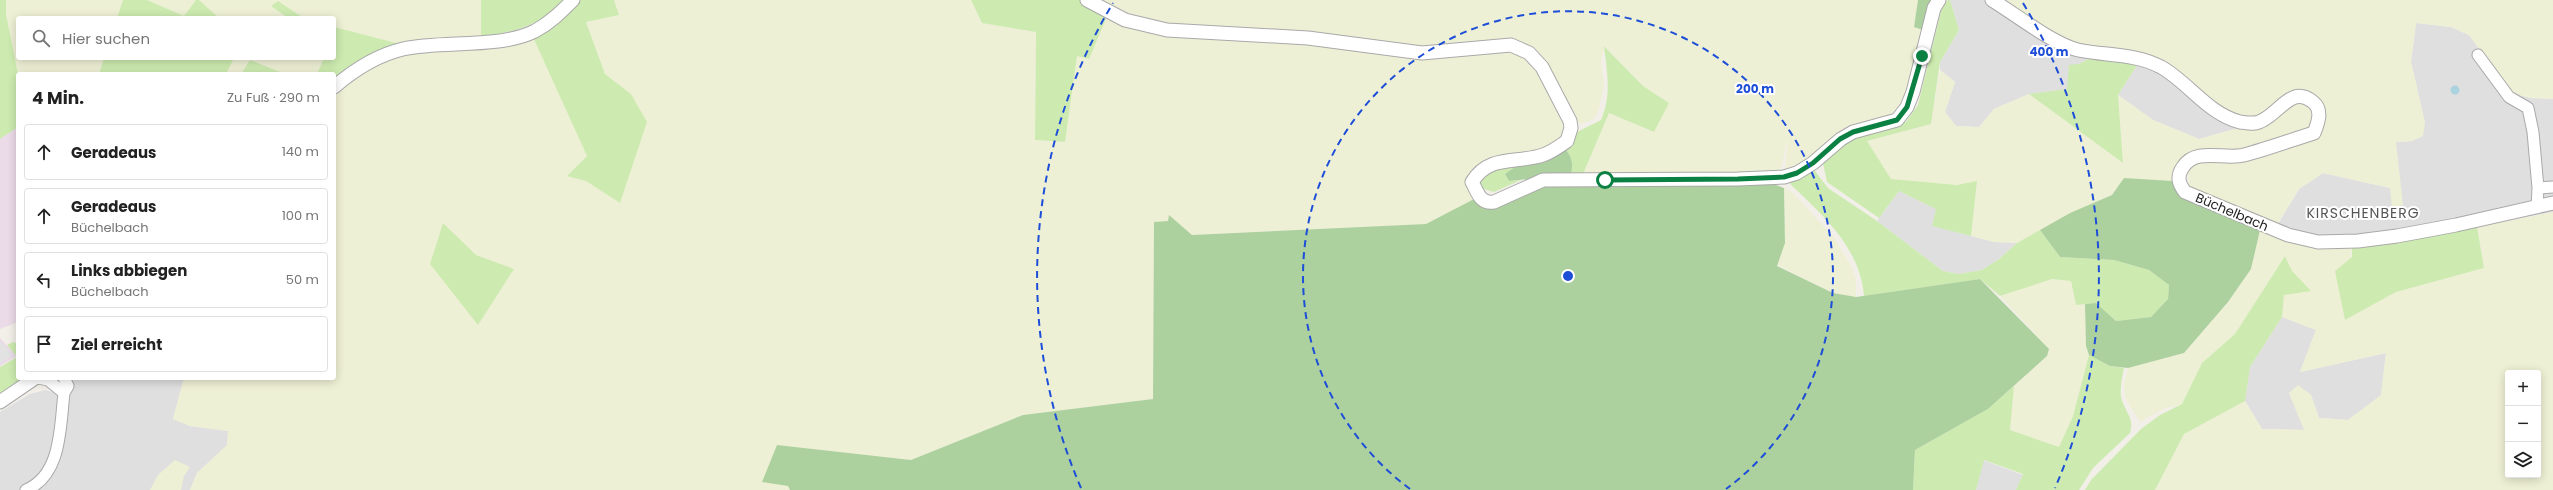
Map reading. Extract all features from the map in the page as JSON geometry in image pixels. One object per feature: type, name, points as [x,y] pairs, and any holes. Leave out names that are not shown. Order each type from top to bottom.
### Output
[{"type":"street","points":[[336,85],[349,74],[371,61],[403,49],[494,41],[534,31],[555,18],[573,0]]},
{"type":"street","points":[[1087,0],[1124,20],[1167,30],[1308,38],[1422,53],[1479,48],[1499,44],[1521,48],[1536,58],[1542,67],[1571,128],[1567,141],[1545,155],[1520,161],[1494,162],[1479,170],[1472,182],[1480,199],[1487,203],[1494,202],[1543,180],[1784,177],[1797,173],[1813,163],[1840,139],[1853,132],[1897,120],[1907,107],[1913,92],[1934,8],[1939,0]]},
{"type":"street","name":"Büchelbach","points":[[1992,0],[2046,34],[2077,50],[2134,56],[2161,67],[2214,109],[2234,120],[2250,124],[2262,121],[2286,100],[2298,95],[2307,98],[2316,105],[2320,116],[2314,133],[2240,156],[2198,156],[2185,164],[2179,172],[2179,184],[2185,192],[2241,214],[2265,227],[2318,242],[2358,241],[2456,225],[2553,203]]},
{"type":"street","points":[[2478,55],[2509,97],[2528,108],[2533,132],[2538,188],[2537,207]]},
{"type":"street","points":[[2538,188],[2553,187]]},
{"type":"street","points":[[0,402],[34,380]]},
{"type":"street","points":[[48,380],[64,393]]},
{"type":"street","points":[[33,489],[48,471],[54,460],[64,393],[68,386],[65,380]]},
{"type":"shaded area","points":[[1950,0],[1983,0],[2092,57],[2079,64],[2067,89],[2029,94],[1994,109],[1979,127],[1956,126],[1945,112],[1955,82],[1940,70],[1940,62],[1959,30]]},
{"type":"shaded area","points":[[2416,23],[2451,27],[2469,35],[2512,93],[2531,98],[2553,99],[2553,212],[2411,239],[2272,234],[2299,189],[2323,173],[2390,188],[2396,142],[2412,141],[2425,123],[2411,62]]},
{"type":"shaded area","points":[[2139,62],[2162,74],[2220,118],[2238,128],[2199,139],[2153,120],[2118,95]]},
{"type":"shaded area","points":[[16,128],[16,323],[0,329],[0,139]]},
{"type":"shaded area","points":[[1899,191],[1937,209],[1933,226],[1994,242],[2017,243],[1999,259],[1982,270],[1959,274],[1943,271],[1877,221]]},
{"type":"shaded area","points":[[2282,317],[2316,330],[2300,372],[2386,353],[2381,396],[2348,420],[2319,418],[2311,395],[2289,393],[2305,430],[2262,429],[2245,401],[2250,367]]},
{"type":"shaded area","points":[[0,338],[16,357],[0,366]]},
{"type":"shaded area","points":[[0,341],[13,355],[0,363]]},
{"type":"shaded area","points":[[73,380],[183,380],[173,419],[190,426],[228,431],[228,445],[197,473],[190,490],[0,490],[0,412],[30,394],[45,390],[69,396]]},
{"type":"shaded area","points":[[1983,460],[2023,475],[2016,490],[1976,490]]},
{"type":"green space","points":[[0,0],[6,0],[6,14],[18,72],[16,72],[16,128],[0,139]]},
{"type":"green space","points":[[6,0],[123,0],[118,16],[16,16],[16,60],[103,60],[100,72],[18,72],[6,14]]},
{"type":"green space","points":[[123,0],[147,0],[184,16],[118,16]]},
{"type":"green space","points":[[147,0],[196,0],[184,16]]},
{"type":"green space","points":[[196,0],[199,0],[217,16],[184,16]]},
{"type":"green space","points":[[199,0],[481,0],[481,37],[404,45],[336,28],[336,16],[300,16],[278,1],[272,6],[285,16],[217,16]]},
{"type":"green space","points":[[481,0],[568,0],[548,15],[528,26],[481,37]]},
{"type":"green space","points":[[578,0],[614,0],[619,15],[586,22],[605,74],[631,94],[647,122],[620,203],[586,181],[567,176],[587,156],[532,35]]},
{"type":"green space","points":[[614,0],[971,0],[982,23],[1036,32],[1035,140],[1065,142],[1077,55],[1088,59],[1108,14],[1130,24],[1353,48],[1508,50],[1535,61],[1567,128],[1563,138],[1549,148],[1483,162],[1476,198],[1426,224],[1192,235],[1169,216],[1168,221],[1154,222],[1153,399],[1023,415],[911,460],[777,445],[790,490],[190,490],[197,473],[227,445],[228,431],[190,426],[173,419],[183,380],[336,380],[336,93],[352,78],[371,67],[412,51],[492,44],[501,50],[502,43],[532,35],[587,156],[568,176],[586,181],[620,203],[631,94],[605,74],[586,21],[619,15]],"holes":[[[443,224],[476,255],[430,264]]]},
{"type":"green space","points":[[971,0],[1082,0],[1108,14],[1089,59],[1077,56],[1065,142],[1035,140],[1036,32],[982,23]]},
{"type":"green space","points":[[1099,0],[1918,0],[1914,27],[1923,30],[1907,100],[1901,109],[1793,169],[1785,169],[1788,138],[1781,168],[1772,174],[1583,174],[1609,113],[1653,132],[1669,103],[1643,86],[1605,46],[1601,62],[1604,84],[1599,109],[1594,119],[1581,124],[1574,119],[1525,45],[1436,47],[1204,31],[1153,23],[1118,11]]},
{"type":"green space","points":[[1918,0],[1933,0],[1923,30],[1914,27]]},
{"type":"green space","points":[[1948,0],[1950,0],[1959,30],[1940,62],[1931,124],[1867,141],[1891,179],[1957,185],[1977,181],[1971,236],[1932,226],[1936,209],[1899,191],[1879,218],[1827,182],[1823,163],[1829,154],[1859,136],[1906,122],[1918,105],[1942,7]]},
{"type":"green space","points":[[2002,0],[2553,0],[2553,99],[2531,98],[2512,93],[2469,35],[2451,27],[2416,23],[2411,62],[2425,123],[2423,136],[2412,141],[2396,142],[2403,205],[2392,208],[2390,188],[2323,173],[2299,189],[2276,226],[2193,191],[2189,187],[2188,172],[2192,163],[2317,135],[2324,126],[2324,111],[2310,93],[2261,117],[2250,119],[2234,114],[2216,104],[2174,69],[2158,58],[2137,51],[2077,44],[2049,30]]},
{"type":"green space","points":[[278,1],[300,16],[285,16],[271,6]]},
{"type":"green space","points":[[336,28],[404,45],[336,81],[336,72],[318,72],[323,60],[336,60]]},
{"type":"green space","points":[[1604,46],[1643,86],[1669,103],[1654,132],[1609,113],[1583,174],[1571,175],[1572,161],[1570,155],[1565,149],[1577,132],[1601,120],[1607,102],[1608,83]]},
{"type":"green space","points":[[2092,57],[2139,62],[2118,95],[2123,163],[2029,94],[2067,89],[2069,65],[2079,64]]},
{"type":"green space","points":[[103,60],[233,60],[227,72],[100,72]]},
{"type":"green space","points":[[233,60],[250,60],[242,72],[227,72]]},
{"type":"green space","points":[[250,60],[323,60],[318,72],[280,72]]},
{"type":"green space","points":[[250,60],[280,72],[242,72]]},
{"type":"green space","points":[[1940,70],[1955,82],[1945,112],[1956,126],[1979,127],[1994,109],[2029,94],[2123,163],[2118,95],[2153,120],[2199,139],[2238,128],[2260,127],[2272,123],[2293,104],[2302,101],[2312,106],[2313,124],[2305,132],[2277,138],[2246,149],[2201,152],[2173,181],[2124,178],[2112,195],[2070,213],[2017,243],[1994,242],[1971,236],[1977,181],[1957,185],[1891,180],[1867,141],[1931,124]]},
{"type":"green space","points":[[1565,149],[1570,155],[1572,161],[1571,175],[1509,181],[1505,174],[1516,166]]},
{"type":"green space","points":[[1516,166],[1505,174],[1509,181],[1521,180],[1494,192],[1484,189],[1480,183],[1482,174],[1488,169]]},
{"type":"green space","points":[[1811,170],[1815,171],[1828,188],[1877,221],[1943,271],[1959,274],[1982,270],[1999,259],[2017,243],[2040,230],[2060,257],[2114,260],[2149,270],[2169,285],[2168,299],[2151,317],[2116,321],[2096,303],[2076,305],[2071,281],[2052,279],[2000,296],[1980,279],[1864,296],[1856,263],[1848,248],[1828,221],[1791,185],[1790,181]]},
{"type":"green space","points":[[2124,178],[2173,181],[2176,191],[2260,230],[2251,269],[2228,302],[2184,353],[2128,368],[2110,366],[2089,355],[2086,346],[2085,304],[2096,303],[2116,321],[2151,317],[2168,299],[2169,285],[2149,270],[2114,260],[2060,257],[2040,230],[2070,213],[2112,195]]},
{"type":"green space","points":[[1677,183],[1726,186],[1771,183],[1784,188],[1785,243],[1777,266],[1833,293],[1856,297],[1980,279],[2049,349],[2047,356],[1988,409],[1915,450],[1913,490],[790,490],[788,486],[762,482],[777,445],[911,460],[1023,415],[1153,399],[1154,222],[1168,221],[1169,215],[1192,235],[1426,224],[1476,198],[1490,205],[1525,188],[1561,184]]},
{"type":"green space","points":[[1784,188],[1793,193],[1835,239],[1851,266],[1856,280],[1856,297],[1833,293],[1777,265],[1785,243]]},
{"type":"green space","points":[[2553,212],[2553,490],[2155,490],[2184,434],[2245,401],[2262,429],[2304,430],[2289,393],[2298,385],[2311,395],[2319,418],[2348,420],[2381,395],[2386,353],[2300,372],[2316,330],[2282,317],[2284,295],[2310,291],[2292,271],[2285,256],[2235,334],[2202,363],[2182,404],[2163,409],[2140,422],[2125,398],[2124,383],[2128,368],[2184,353],[2228,302],[2251,269],[2260,230],[2352,246],[2345,320],[2396,292],[2484,268],[2477,227]]},
{"type":"green space","points":[[443,223],[476,255],[514,269],[478,325],[430,264]]},
{"type":"green space","points":[[2477,227],[2484,268],[2396,292],[2345,320],[2335,271],[2352,257],[2352,246],[2411,239]]},
{"type":"green space","points":[[2285,256],[2292,271],[2311,291],[2284,295],[2282,317],[2250,367],[2245,401],[2184,434],[2155,490],[2085,490],[2091,480],[2141,429],[2160,415],[2182,404],[2202,363],[2235,334]]},
{"type":"green space","points":[[2052,279],[2071,281],[2076,305],[2085,304],[2086,346],[2089,355],[2073,416],[2059,447],[2010,430],[2014,386],[2047,356],[2049,349],[2000,296]]},
{"type":"green space","points":[[13,342],[16,343],[16,356],[7,345]]},
{"type":"green space","points":[[2089,355],[2110,366],[2124,368],[2121,397],[2130,419],[2131,428],[2130,433],[2093,468],[2079,490],[2016,490],[2023,474],[1984,460],[1976,490],[1913,490],[1915,450],[1988,409],[2014,386],[2010,430],[2059,447],[2073,416]]},
{"type":"green space","points":[[16,358],[16,380],[21,380],[0,394],[0,367]]},
{"type":"green space","points":[[175,460],[190,467],[184,476],[181,490],[150,490],[158,475]]},
{"type":"water","points":[[2455,85],[2460,90],[2455,95],[2450,90]]},
{"type":"district","name":"KIRSCHENBERG","points":[[2363,213]]},
{"type":"route","points":[[1605,180],[1738,179],[1784,177],[1797,173],[1813,163],[1840,139],[1853,132],[1897,120],[1907,107],[1913,92],[1922,56]]}]
